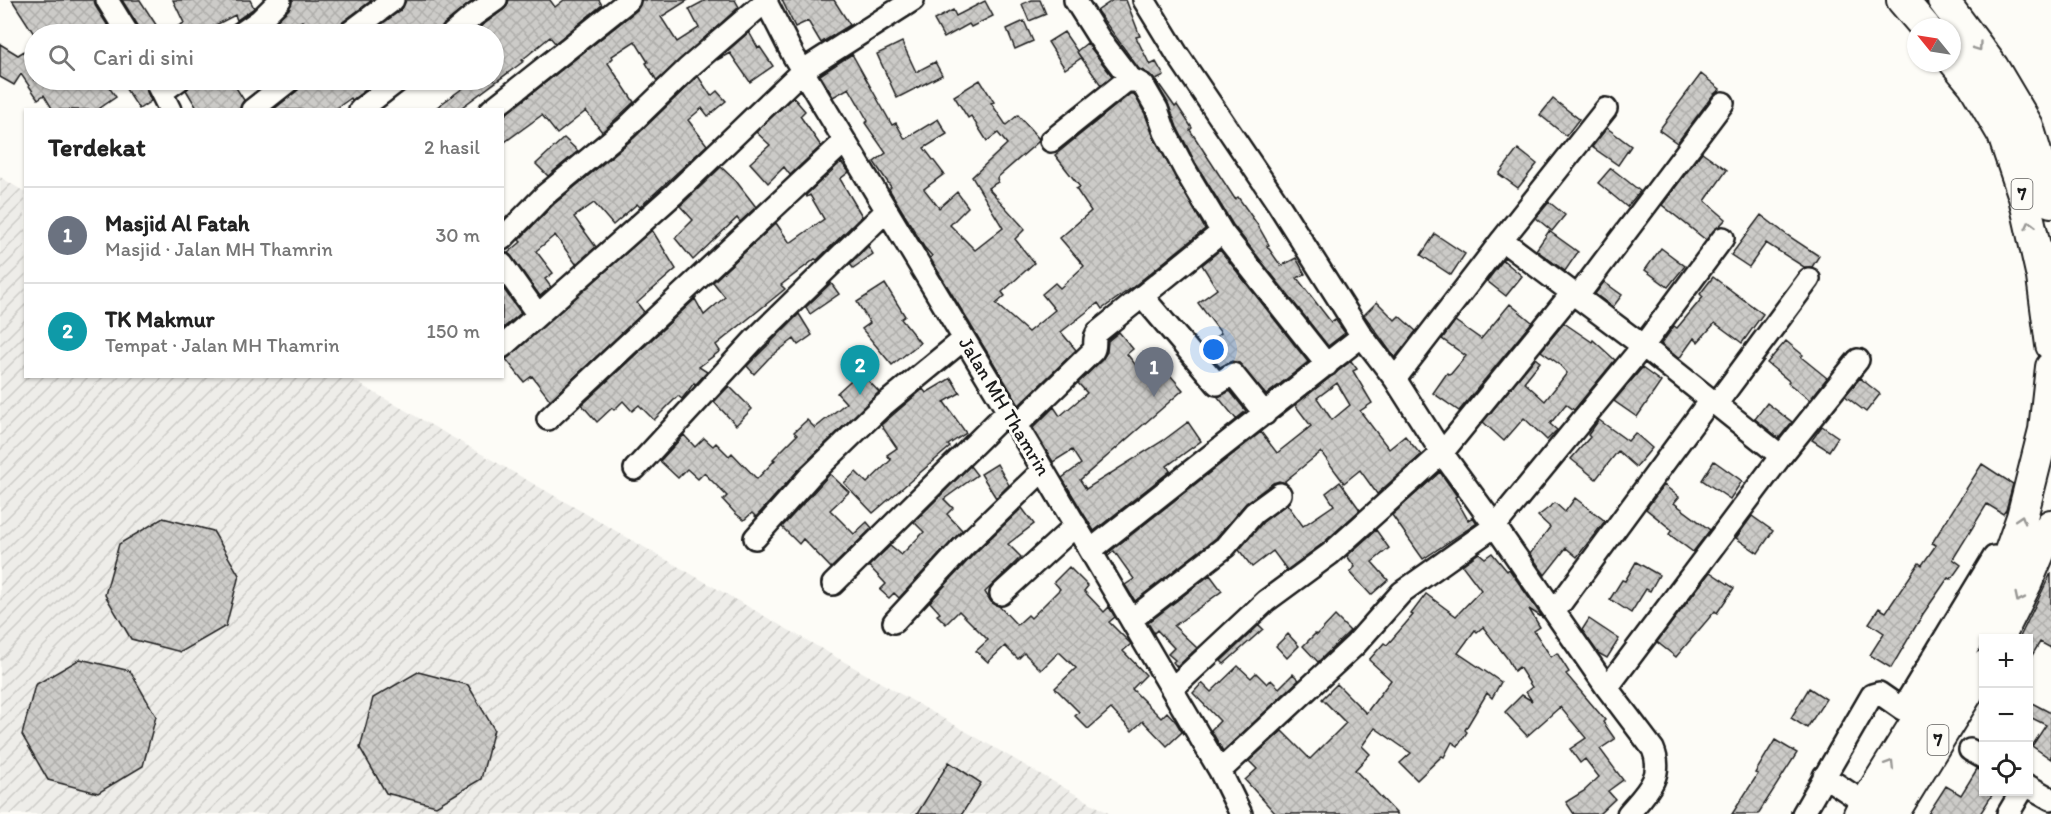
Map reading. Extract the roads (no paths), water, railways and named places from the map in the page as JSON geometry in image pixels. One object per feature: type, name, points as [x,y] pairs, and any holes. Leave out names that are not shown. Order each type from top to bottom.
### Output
[{"type":"highway","points":[[1902,0],[1917,18]]},
{"type":"highway","name":"7","points":[[1943,0],[1993,67],[2028,126],[2051,202]]},
{"type":"highway","name":"7","points":[[1961,70],[1973,84],[2003,135],[2024,197],[2042,277],[2051,345]]},
{"type":"highway","name":"7","points":[[1868,811],[1973,630],[2003,571],[2022,517],[2044,430],[2051,367]]},
{"type":"highway","points":[[2001,634],[2051,525]]},
{"type":"highway","name":"7","points":[[1893,814],[1979,673]]},
{"type":"street","points":[[107,0],[122,24]]},
{"type":"street","points":[[254,24],[280,0]]},
{"type":"street","points":[[361,24],[393,0]]},
{"type":"street","points":[[464,24],[496,0]]},
{"type":"street","points":[[494,108],[629,0]]},
{"type":"street","points":[[504,237],[545,195],[626,128],[687,69],[766,0]]},
{"type":"street","name":"Jalan MH Thamrin","points":[[766,0],[802,70],[844,142],[1091,550],[1220,771],[1241,814]]},
{"type":"street","points":[[504,345],[673,195],[802,70],[913,0]]},
{"type":"street","points":[[1076,0],[1099,38],[1131,80],[1143,85],[1150,95],[1170,141],[1222,232],[1327,365]]},
{"type":"street","points":[[1144,0],[1362,336],[1395,379],[1442,453],[1496,526],[1607,688],[1653,749],[1658,760],[1652,783],[1628,814]]},
{"type":"street","points":[[1051,141],[1126,81],[1131,80]]},
{"type":"street","points":[[255,108],[277,90]]},
{"type":"street","points":[[363,108],[386,90]]},
{"type":"street","points":[[1172,689],[1266,601],[1330,554],[1442,453],[1574,295],[1723,103]]},
{"type":"street","points":[[1395,379],[1606,109]]},
{"type":"street","points":[[548,419],[844,142]]},
{"type":"street","points":[[635,469],[754,340],[886,212]]},
{"type":"street","points":[[833,584],[1012,418],[1095,350],[1094,337],[1098,332],[1222,232]]},
{"type":"street","points":[[1220,771],[1355,645],[1402,592],[1496,526],[1642,346],[1724,238]]},
{"type":"street","points":[[1502,240],[1714,401],[1781,456]]},
{"type":"street","points":[[504,267],[538,315]]},
{"type":"street","points":[[1555,611],[1809,279]]},
{"type":"street","points":[[1143,297],[1217,384],[1233,374],[1265,414]]},
{"type":"street","points":[[1091,550],[1362,336]]},
{"type":"street","points":[[755,538],[810,476],[880,408],[964,339]]},
{"type":"street","points":[[1607,688],[1781,456],[1858,360]]},
{"type":"street","points":[[894,622],[964,546],[1043,470]]},
{"type":"street","points":[[1131,620],[1225,547],[1254,513],[1280,494]]},
{"type":"street","points":[[1000,594],[1076,525]]},
{"type":"street","points":[[1803,814],[1872,695],[1879,693],[1902,709],[1994,557]]},
{"type":"street","points":[[1824,776],[1868,811]]},
{"type":"street","points":[[2033,789],[2051,800]]},
{"type":"street","points":[[2008,814],[2019,796]]},
{"type":"place","name":"TK Makmur","points":[[860,395]]},
{"type":"place","name":"Masjid Al Fatah","points":[[1154,397]]}]
